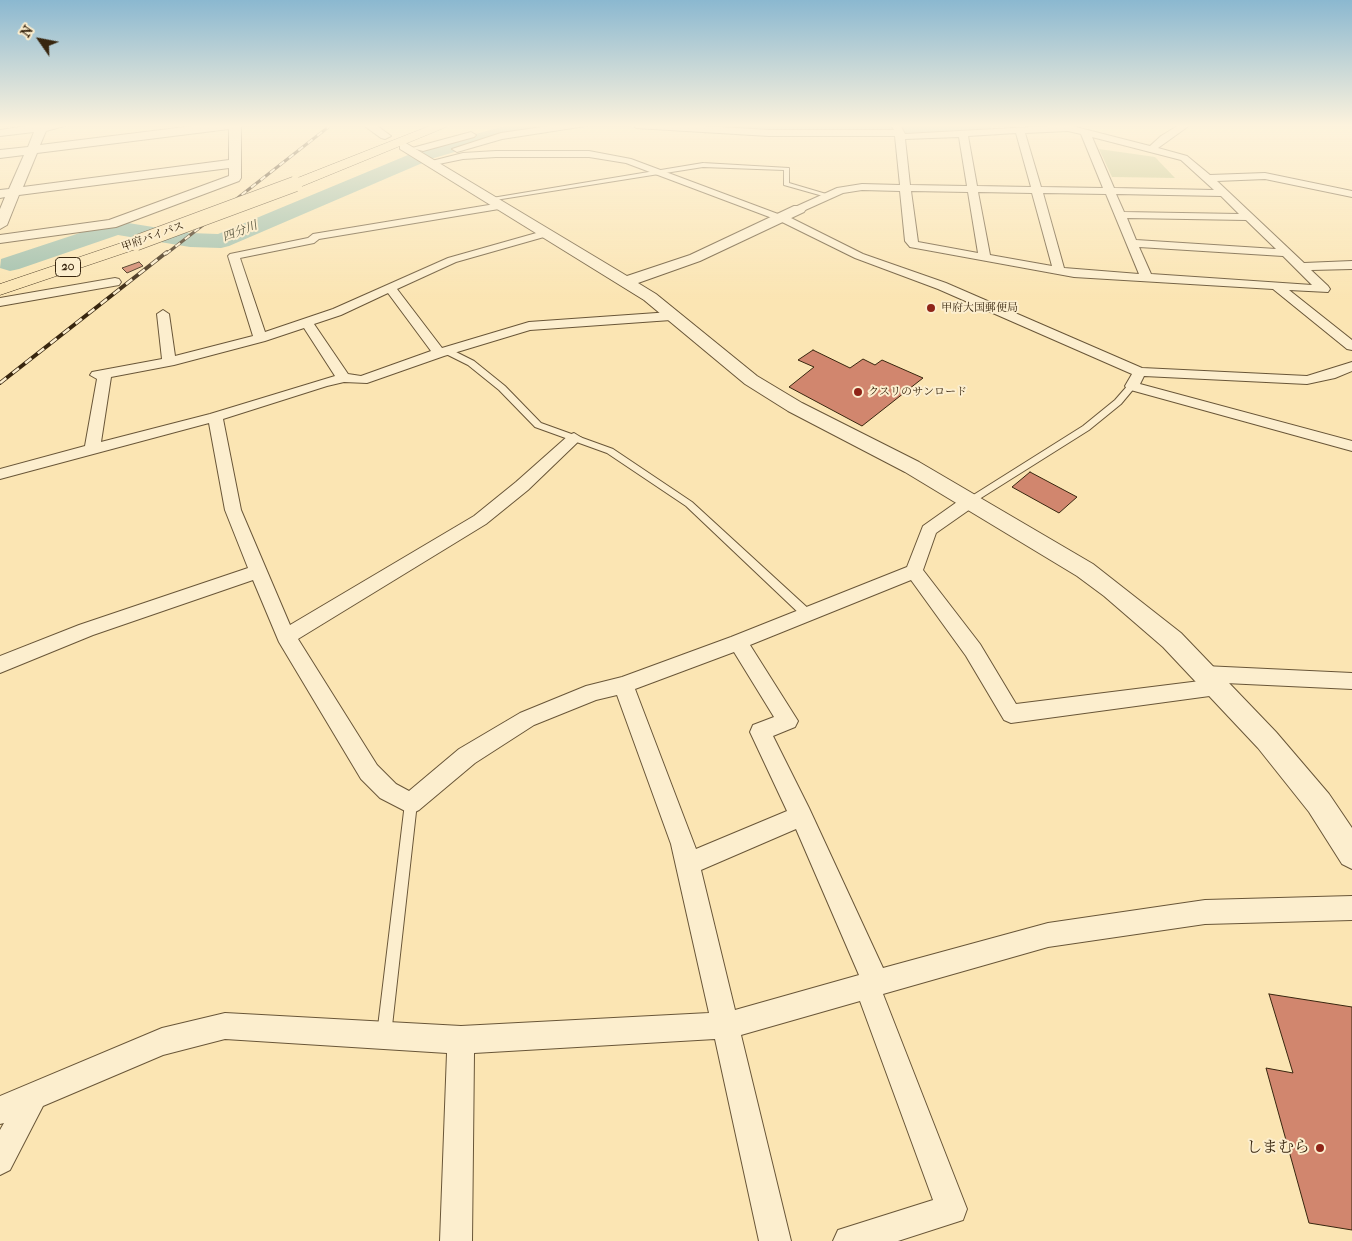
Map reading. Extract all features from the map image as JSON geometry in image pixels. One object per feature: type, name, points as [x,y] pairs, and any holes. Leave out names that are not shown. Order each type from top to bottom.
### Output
[{"type":"highway","name":"甲府バイパス","points":[[0,290],[288,183]]},
{"type":"highway","name":"甲府バイパス","points":[[0,282],[131,241]]},
{"type":"street","points":[[0,225],[18,183]]},
{"type":"street","points":[[0,194],[139,183]]},
{"type":"street","points":[[0,239],[111,224],[174,183]]},
{"type":"street","points":[[464,183],[650,297],[751,380],[795,407],[912,467],[1092,575],[1172,640],[1267,740],[1319,803],[1352,854]]},
{"type":"street","points":[[685,183],[779,218],[859,256],[942,286],[1140,372],[1307,380],[1330,376],[1352,366]]},
{"type":"street","points":[[904,183],[911,241],[914,244],[1059,271],[1324,289],[1213,183]]},
{"type":"street","points":[[971,183],[985,258]]},
{"type":"street","points":[[1034,183],[1059,271]]},
{"type":"street","points":[[1106,183],[1146,278]]},
{"type":"street","points":[[1298,183],[1352,194]]},
{"type":"street","points":[[626,282],[695,258],[841,190],[862,187],[904,187],[1222,193]]},
{"type":"street","points":[[260,338],[234,256],[314,240],[313,237],[495,203]]},
{"type":"street","points":[[1119,215],[1248,218]]},
{"type":"street","points":[[92,450],[101,374],[170,362],[260,338],[307,323],[391,289],[452,260],[547,233]]},
{"type":"street","points":[[1131,243],[1286,253]]},
{"type":"street","points":[[1301,267],[1352,265]]},
{"type":"street","points":[[0,302],[115,282]]},
{"type":"street","points":[[1277,287],[1352,346]]},
{"type":"street","points":[[391,289],[443,352]]},
{"type":"street","points":[[163,314],[170,362]]},
{"type":"street","points":[[0,474],[215,417],[324,382],[344,378],[362,380],[443,352],[529,326],[671,316]]},
{"type":"street","points":[[307,323],[344,378]]},
{"type":"street","points":[[1140,372],[1132,386],[1352,446]]},
{"type":"street","points":[[215,417],[233,510],[286,637],[369,772],[388,791],[411,803],[467,756],[527,719],[593,692],[623,686],[914,571],[929,530],[970,501]]},
{"type":"street","points":[[286,637],[480,520],[522,486],[574,438]]},
{"type":"street","points":[[0,665],[86,630],[258,571]]},
{"type":"street","points":[[914,571],[973,650],[1011,714],[1210,680],[1352,681]]},
{"type":"street","points":[[738,642],[788,721],[760,732],[801,816],[872,985],[952,1210],[849,1241]]},
{"type":"street","points":[[623,686],[683,844],[727,1025],[775,1241]]},
{"type":"street","points":[[688,864],[801,816]]},
{"type":"street","points":[[0,1110],[162,1042],[225,1026],[384,1037],[461,1040],[727,1025],[1048,935],[1205,912],[1352,908]]},
{"type":"street","points":[[456,1241],[461,1040]]},
{"type":"street","points":[[0,1160],[33,1096]]},
{"type":"lane","points":[[495,203],[605,183]]},
{"type":"lane","points":[[786,183],[830,196]]},
{"type":"lane","points":[[443,352],[471,363],[502,388],[538,425],[610,451],[689,504],[807,614]]},
{"type":"lane","points":[[970,501],[1086,428],[1118,402],[1132,386]]},
{"type":"lane","points":[[384,1037],[411,803]]},
{"type":"building","points":[[139,262],[143,266],[127,273],[122,268]]},
{"type":"building","points":[[813,350],[850,368],[863,359],[875,365],[882,360],[923,378],[862,426],[789,387],[814,367],[798,360]]},
{"type":"building","points":[[1030,472],[1077,497],[1059,513],[1012,487]]},
{"type":"building","name":"しまむら","points":[[1269,994],[1352,1007],[1352,1230],[1309,1223],[1266,1068],[1293,1073]]},
{"type":"waterway","name":"四分川","points":[[10,264],[116,228],[190,240],[221,241],[359,183]]},
{"type":"railway","points":[[166,254],[257,183]]},
{"type":"railway","points":[[0,383],[167,252]]},
{"type":"place","name":"甲府大国郵便局","points":[[931,308]]},
{"type":"place","name":"クスリのサンロード","points":[[858,392]]},
{"type":"place","name":"しまむら","points":[[1320,1148]]}]
